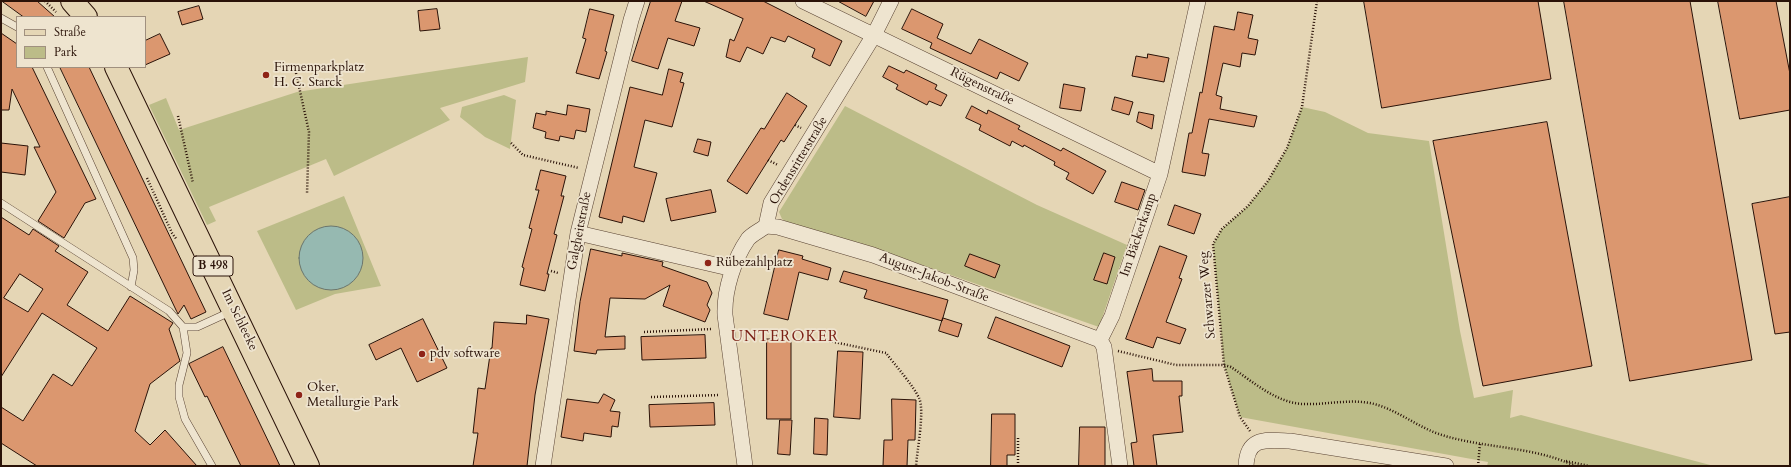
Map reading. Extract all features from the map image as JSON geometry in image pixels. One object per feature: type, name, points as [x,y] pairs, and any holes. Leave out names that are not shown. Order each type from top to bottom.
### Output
[{"type":"main road","points":[[72,1],[85,16]]},
{"type":"main road","name":"Im Schleeke","points":[[116,68],[308,466]]},
{"type":"street","name":"Galgheitstraße","points":[[543,466],[578,233],[630,20],[637,1]]},
{"type":"street","name":"Rügenstraße","points":[[803,1],[1160,174]]},
{"type":"street","name":"Ordensritterstraße","points":[[766,226],[771,203],[874,35],[891,1]]},
{"type":"street","name":"Im Bäckerkamp","points":[[1102,344],[1160,174],[1198,1]]},
{"type":"street","points":[[745,466],[734,394],[725,306],[733,269],[749,238],[766,226]]},
{"type":"street","name":"August-Jakob-Straße","points":[[766,226],[778,227],[873,255],[1102,344]]},
{"type":"street","points":[[578,233],[733,269]]},
{"type":"street","points":[[1102,344],[1120,466]]},
{"type":"street","points":[[1246,466],[1247,454],[1251,447],[1257,442],[1265,440],[1290,442],[1446,466]]},
{"type":"lane","points":[[1,18],[16,26]]},
{"type":"lane","points":[[47,68],[133,258],[134,270],[131,287]]},
{"type":"lane","points":[[1,203],[169,311],[183,327],[187,353],[179,385],[179,397],[185,419],[212,466]]},
{"type":"lane","points":[[183,327],[197,327],[234,310]]},
{"type":"path","points":[[45,1],[59,16]]},
{"type":"path","points":[[48,4],[51,1]]},
{"type":"path","name":"Schwarzer Weg","points":[[1257,442],[1240,417],[1224,365],[1213,244],[1222,229],[1248,206],[1268,181],[1287,148],[1302,107],[1317,1]]},
{"type":"path","points":[[296,73],[309,132],[307,194]]},
{"type":"path","points":[[178,116],[193,181],[192,192],[180,199]]},
{"type":"path","points":[[511,143],[524,155],[593,172]]},
{"type":"path","points":[[644,332],[727,328]]},
{"type":"path","points":[[824,338],[829,341],[886,353],[920,399],[920,439],[917,450],[916,466]]},
{"type":"path","points":[[1102,344],[1176,365],[1224,365],[1281,399],[1303,404],[1346,401],[1369,403],[1382,406],[1436,433],[1589,466]]},
{"type":"path","points":[[651,397],[734,394]]},
{"type":"path","points":[[1018,436],[1018,466]]},
{"type":"path","points":[[1478,466],[1480,442]]},
{"type":"path","points":[[1556,458],[1575,466]]},
{"type":"green space","points":[[528,57],[525,82],[440,108],[450,120],[334,176],[326,159],[209,207],[216,221],[207,225],[149,105],[166,98],[179,130],[297,92]]},
{"type":"green space","points":[[504,95],[516,100],[510,149],[485,137],[460,117],[462,107]]},
{"type":"green space","points":[[845,106],[1037,205],[1127,245],[1099,327],[874,248],[790,224],[782,219],[779,212]]},
{"type":"green space","points":[[1302,107],[1325,112],[1368,133],[1429,141],[1460,331],[1474,398],[1513,390],[1510,418],[1521,415],[1714,466],[1487,466],[1488,462],[1240,417],[1224,365],[1213,244],[1222,229],[1248,206],[1268,181],[1287,148]]},
{"type":"green space","points":[[344,196],[381,286],[335,294],[296,310],[257,231]]},
{"type":"water","points":[[331,226],[349,232],[357,240],[363,258],[357,276],[349,284],[331,290],[313,284],[305,276],[299,258],[305,240],[313,232]]},
{"type":"building","points":[[2,1],[37,1],[54,16],[23,16]]},
{"type":"building","points":[[651,1],[682,1],[675,21],[700,28],[694,46],[668,38],[658,69],[632,61]]},
{"type":"building","points":[[704,1],[763,1],[842,41],[830,66],[812,57],[815,49],[788,36],[785,42],[771,37],[763,54],[747,47],[740,62],[726,57],[730,39],[734,41],[743,19]]},
{"type":"building","points":[[838,1],[874,1],[866,16]]},
{"type":"building","points":[[1364,1],[1538,1],[1551,79],[1382,108]]},
{"type":"building","points":[[1564,1],[1690,1],[1752,360],[1630,381]]},
{"type":"building","points":[[1718,1],[1776,1],[1790,74],[1790,110],[1740,119]]},
{"type":"building","points":[[199,6],[203,19],[182,25],[178,12]]},
{"type":"building","points":[[437,9],[440,29],[420,31],[418,11]]},
{"type":"building","points":[[590,9],[614,15],[605,51],[607,52],[599,79],[576,73],[586,39],[583,38]]},
{"type":"building","points":[[912,9],[943,24],[937,38],[971,54],[979,39],[1028,63],[1019,81],[1000,72],[997,79],[930,48],[932,43],[902,29]]},
{"type":"building","points":[[1238,12],[1253,15],[1248,38],[1258,40],[1255,55],[1242,53],[1240,67],[1223,63],[1216,95],[1222,97],[1220,109],[1257,116],[1254,127],[1209,119],[1202,153],[1209,154],[1205,176],[1182,172],[1189,133],[1192,133],[1200,92],[1202,93],[1214,26],[1234,30]]},
{"type":"building","points":[[1,33],[16,43],[16,68],[32,68],[96,199],[85,203],[64,238],[38,221],[56,192],[34,147],[40,147],[12,89],[9,110],[1,110]]},
{"type":"building","points":[[160,34],[170,54],[146,65],[146,41]]},
{"type":"building","points":[[1148,54],[1169,58],[1164,82],[1132,76],[1136,56],[1147,58]]},
{"type":"building","points":[[889,66],[904,73],[906,70],[937,85],[935,89],[947,95],[941,106],[929,101],[927,105],[896,89],[898,85],[883,77]]},
{"type":"building","points":[[60,68],[89,68],[206,312],[191,319],[184,305],[178,314]]},
{"type":"building","points":[[669,69],[683,73],[680,82],[684,83],[672,127],[645,120],[634,167],[657,173],[644,222],[623,216],[622,223],[599,217],[630,87],[662,95]]},
{"type":"building","points":[[1064,84],[1085,88],[1081,111],[1060,108]]},
{"type":"building","points":[[787,93],[807,106],[784,142],[781,140],[747,194],[727,181],[761,128],[764,129]]},
{"type":"building","points":[[1115,97],[1133,102],[1129,115],[1112,110]]},
{"type":"building","points":[[568,105],[590,109],[586,132],[576,130],[574,139],[560,136],[559,141],[545,138],[546,132],[533,128],[536,113],[546,115],[546,111],[566,115]]},
{"type":"building","points":[[972,106],[987,114],[988,110],[1020,126],[1018,129],[1061,151],[1063,148],[1106,171],[1093,194],[1066,179],[1069,173],[1054,165],[1055,162],[1024,145],[1023,147],[1012,141],[1010,146],[979,130],[981,125],[966,118]]},
{"type":"building","points":[[1139,112],[1154,115],[1152,129],[1137,122]]},
{"type":"building","points":[[1547,122],[1592,366],[1483,386],[1433,141]]},
{"type":"building","points":[[698,139],[711,142],[708,156],[694,152]]},
{"type":"building","points":[[1,143],[28,146],[25,175],[1,172]]},
{"type":"building","points":[[541,170],[566,176],[561,196],[564,196],[554,234],[557,235],[547,274],[549,274],[545,291],[520,285],[524,268],[522,267],[532,229],[529,228],[539,190],[536,190]]},
{"type":"building","points":[[1122,182],[1145,190],[1138,210],[1115,202]]},
{"type":"building","points":[[711,190],[716,212],[671,221],[666,199]]},
{"type":"building","points":[[1790,197],[1790,332],[1775,334],[1752,204]]},
{"type":"building","points":[[1175,205],[1201,214],[1194,234],[1168,225]]},
{"type":"building","points":[[1,217],[29,235],[33,229],[59,246],[55,251],[88,272],[67,305],[108,331],[130,296],[173,323],[169,329],[180,361],[150,384],[135,431],[150,445],[165,430],[197,466],[37,466],[1,443],[1,407],[23,421],[53,374],[72,386],[97,348],[42,313],[1,377]],"holes":[[[20,274],[43,289],[28,312],[4,298]]]},
{"type":"building","points":[[1160,246],[1187,256],[1179,278],[1182,279],[1166,322],[1186,329],[1180,344],[1157,337],[1153,348],[1126,339]]},
{"type":"building","points":[[591,249],[622,256],[622,253],[663,262],[662,266],[707,282],[712,293],[707,305],[710,310],[705,322],[663,306],[670,285],[645,299],[610,298],[605,337],[625,336],[625,349],[597,350],[596,354],[574,351],[580,302]]},
{"type":"building","points":[[779,250],[803,256],[802,259],[831,268],[828,280],[799,272],[788,320],[764,314]]},
{"type":"building","points":[[1104,253],[1115,257],[1107,284],[1094,280]]},
{"type":"building","points":[[970,254],[1000,265],[995,278],[965,266]]},
{"type":"building","points":[[844,271],[948,300],[942,321],[864,298],[867,290],[840,282]]},
{"type":"building","points":[[527,315],[549,319],[535,395],[527,466],[473,466],[478,433],[473,433],[478,388],[485,389],[492,348],[494,322],[526,324]]},
{"type":"building","points":[[996,317],[1070,346],[1062,367],[988,338]]},
{"type":"building","points":[[943,318],[962,324],[958,337],[939,331]]},
{"type":"building","name":"pdv software","points":[[423,319],[447,368],[417,382],[401,348],[376,360],[369,345]]},
{"type":"building","points":[[705,335],[706,358],[642,360],[641,337]]},
{"type":"building","points":[[767,339],[791,340],[791,419],[767,419]]},
{"type":"building","points":[[223,347],[280,466],[241,466],[207,396],[205,397],[189,364]]},
{"type":"building","points":[[838,351],[863,352],[860,419],[834,417]]},
{"type":"building","points":[[1152,369],[1153,381],[1182,381],[1182,396],[1179,396],[1183,432],[1153,435],[1157,466],[1134,466],[1131,443],[1137,442],[1127,372]]},
{"type":"building","points":[[604,394],[615,400],[610,411],[620,412],[618,427],[612,426],[611,437],[584,433],[583,441],[561,437],[567,399],[598,403]]},
{"type":"building","points":[[892,399],[916,400],[915,440],[908,440],[907,466],[883,466],[884,440],[892,440]]},
{"type":"building","points":[[714,403],[715,425],[650,427],[649,405]]},
{"type":"building","points":[[992,414],[1015,414],[1015,455],[1007,455],[1007,466],[991,466]]},
{"type":"building","points":[[815,418],[828,419],[827,455],[814,454]]},
{"type":"building","points":[[780,420],[792,420],[790,455],[778,454]]},
{"type":"building","points":[[1080,427],[1105,427],[1105,466],[1079,466]]},
{"type":"place","name":"Firmenparkplatz H. C. Starck","points":[[266,75]]},
{"type":"place","name":"Rübezahlplatz","points":[[708,263]]},
{"type":"place","name":"pdv software","points":[[422,354]]},
{"type":"place","name":"Oker, Metallurgie Park","points":[[299,395]]},
{"type":"district","name":"UNTEROKER","points":[[785,338]]}]
